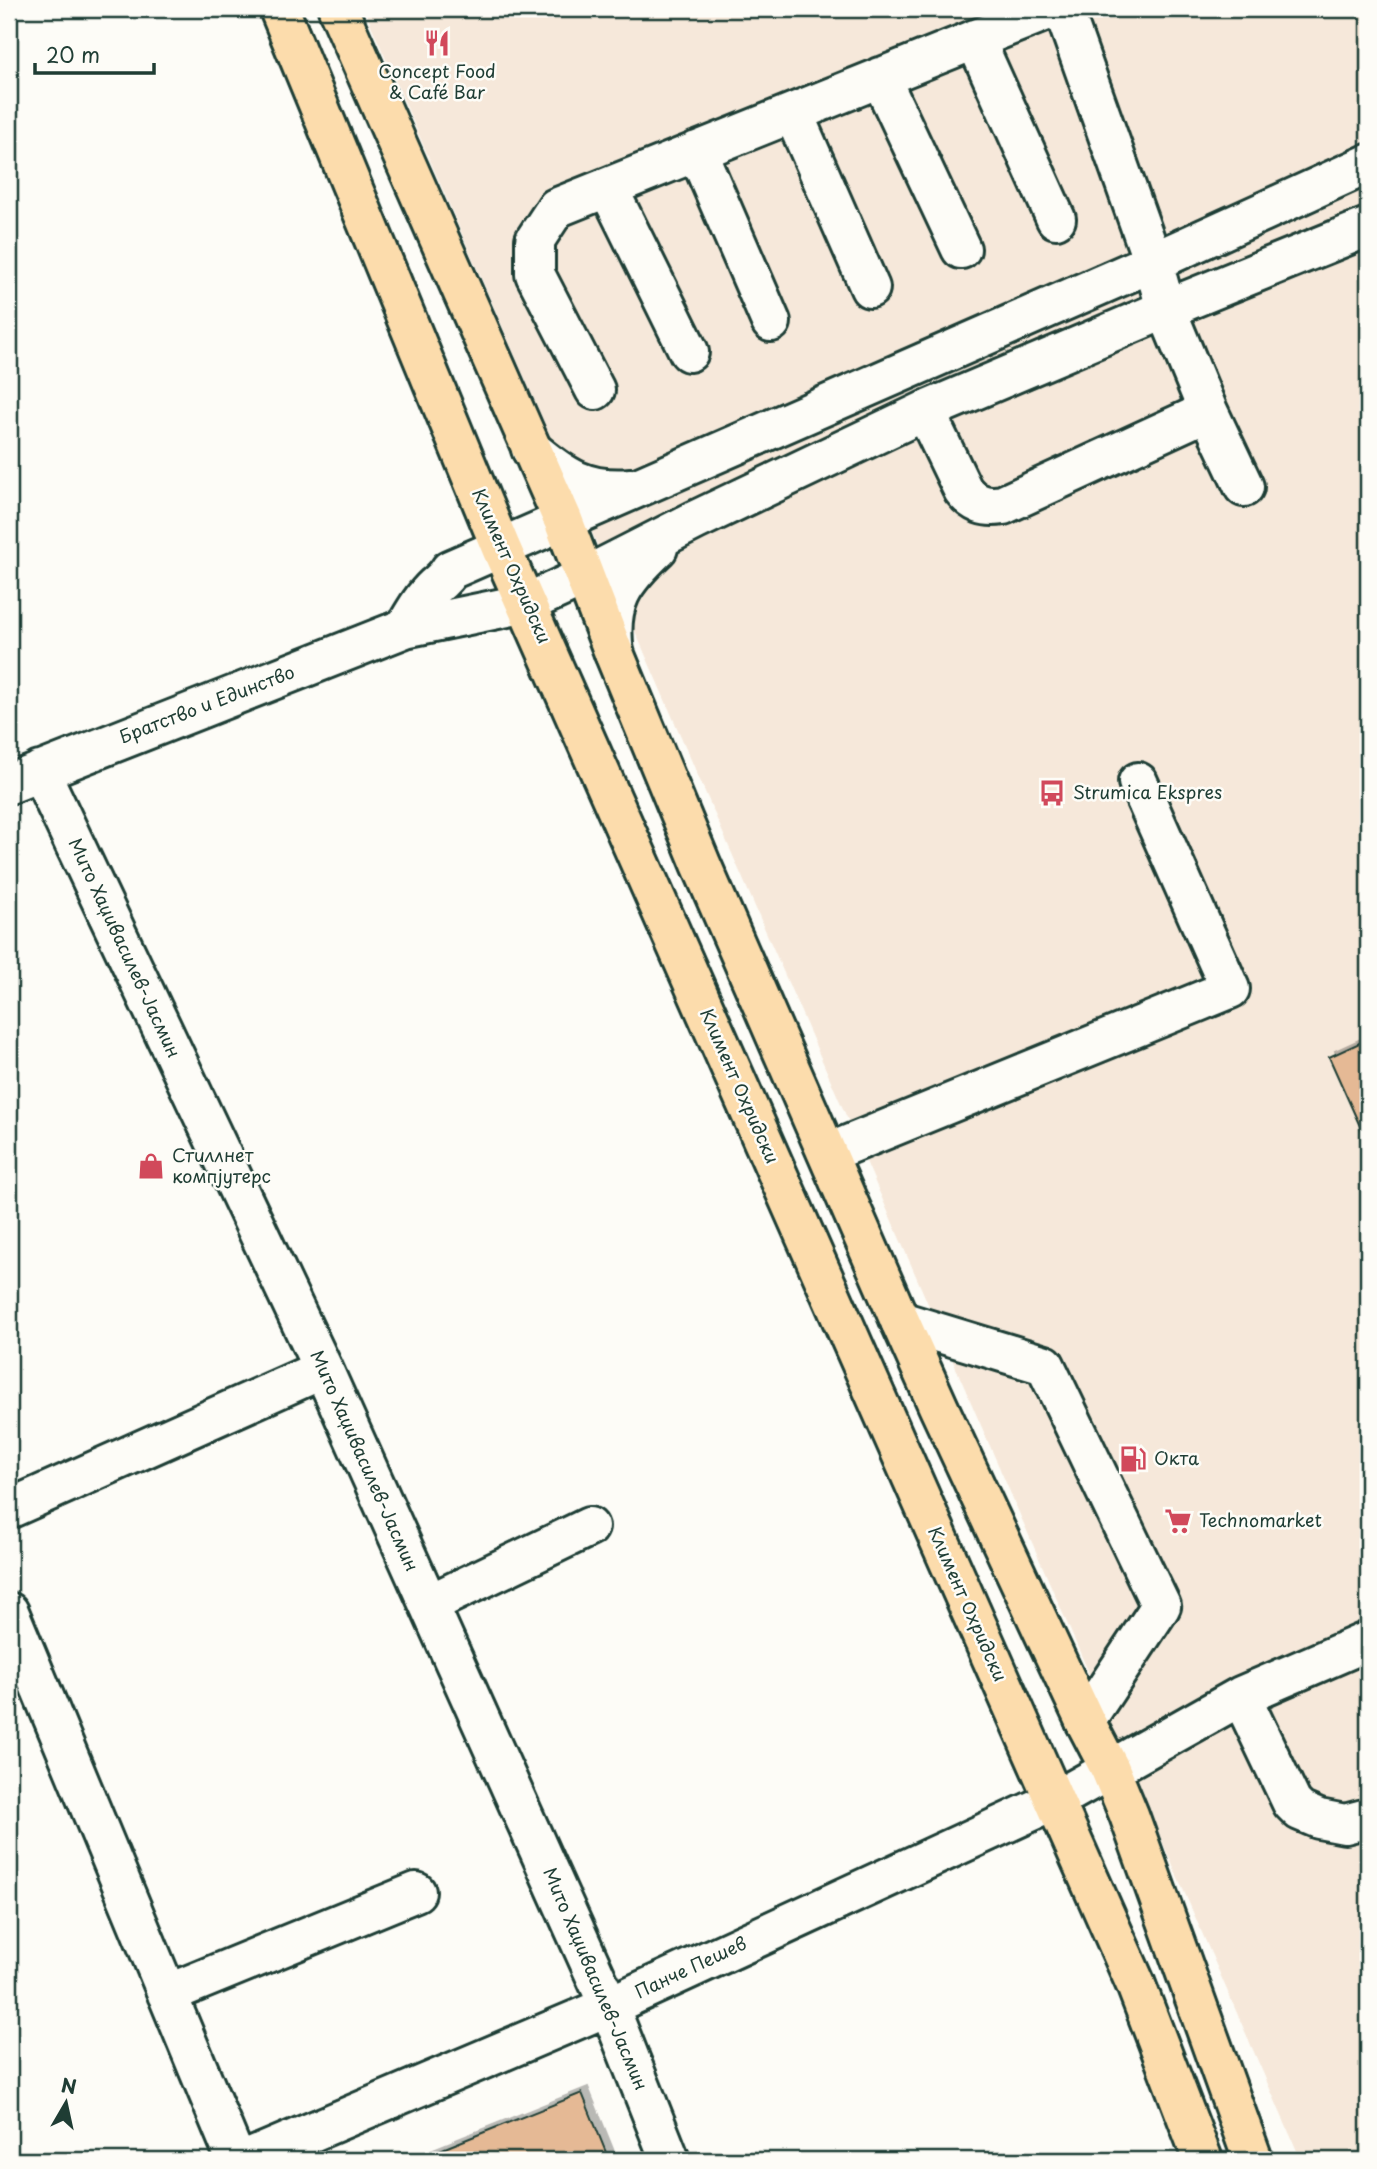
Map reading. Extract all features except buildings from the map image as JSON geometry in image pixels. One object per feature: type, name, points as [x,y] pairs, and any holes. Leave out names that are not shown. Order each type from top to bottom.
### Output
[{"type":"main road","name":"Климент Охридски","points":[[279,9],[501,548],[1136,1985],[1203,2160]]},
{"type":"main road","points":[[338,9],[562,520],[702,864],[900,1321],[1085,1721],[1110,1769],[1253,2160]]},
{"type":"street","points":[[595,390],[535,274],[535,240],[556,208],[1051,9]]},
{"type":"street","points":[[1063,9],[1153,262],[1166,309],[1208,411],[1244,487]]},
{"type":"street","points":[[975,39],[1056,219]]},
{"type":"street","points":[[880,77],[961,250]]},
{"type":"street","points":[[793,113],[870,288]]},
{"type":"street","points":[[697,152],[771,322]]},
{"type":"street","points":[[405,628],[416,608],[435,586],[443,581],[450,570],[1153,262],[1368,164]]},
{"type":"street","points":[[608,188],[689,352]]},
{"type":"street","points":[[614,653],[612,615],[621,591],[633,573],[665,542],[696,520],[925,411],[1368,227]]},
{"type":"street","points":[[925,411],[963,490],[970,499],[980,505],[992,507],[1003,505],[1208,411]]},
{"type":"street","points":[[531,449],[574,481],[599,489],[636,488]]},
{"type":"street","name":"Братство и Единство","points":[[24,777],[405,628],[527,603],[584,578],[696,520]]},
{"type":"street","name":"Мито Хаџивасилев-Јасмин","points":[[24,777],[323,1369],[609,2006],[670,2160]]},
{"type":"street","points":[[828,1153],[1230,989],[1138,782]]},
{"type":"street","points":[[900,1321],[1045,1365],[1161,1606],[1085,1721]]},
{"type":"street","points":[[9,1509],[323,1369]]},
{"type":"street","points":[[429,1604],[589,1527]]},
{"type":"street","points":[[9,1612],[236,2160]]},
{"type":"street","name":"Панче Пешев","points":[[246,2160],[609,2006],[1054,1801],[1241,1696],[1368,1642]]},
{"type":"street","points":[[1241,1696],[1292,1802],[1300,1811],[1319,1819],[1345,1824],[1368,1818]]},
{"type":"street","points":[[167,1994],[416,1892]]},
{"type":"shaded area","points":[[364,9],[1368,9],[1368,2160],[1301,2160]]},
{"type":"place","name":"Concept Food & Café Bar","points":[[437,43]]},
{"type":"place","name":"Strumica Ekspres","points":[[1052,793]]},
{"type":"place","name":"Стиллнет компјутерс","points":[[151,1166]]},
{"type":"place","name":"Окта","points":[[1133,1459]]},
{"type":"place","name":"Technomarket","points":[[1178,1521]]}]
